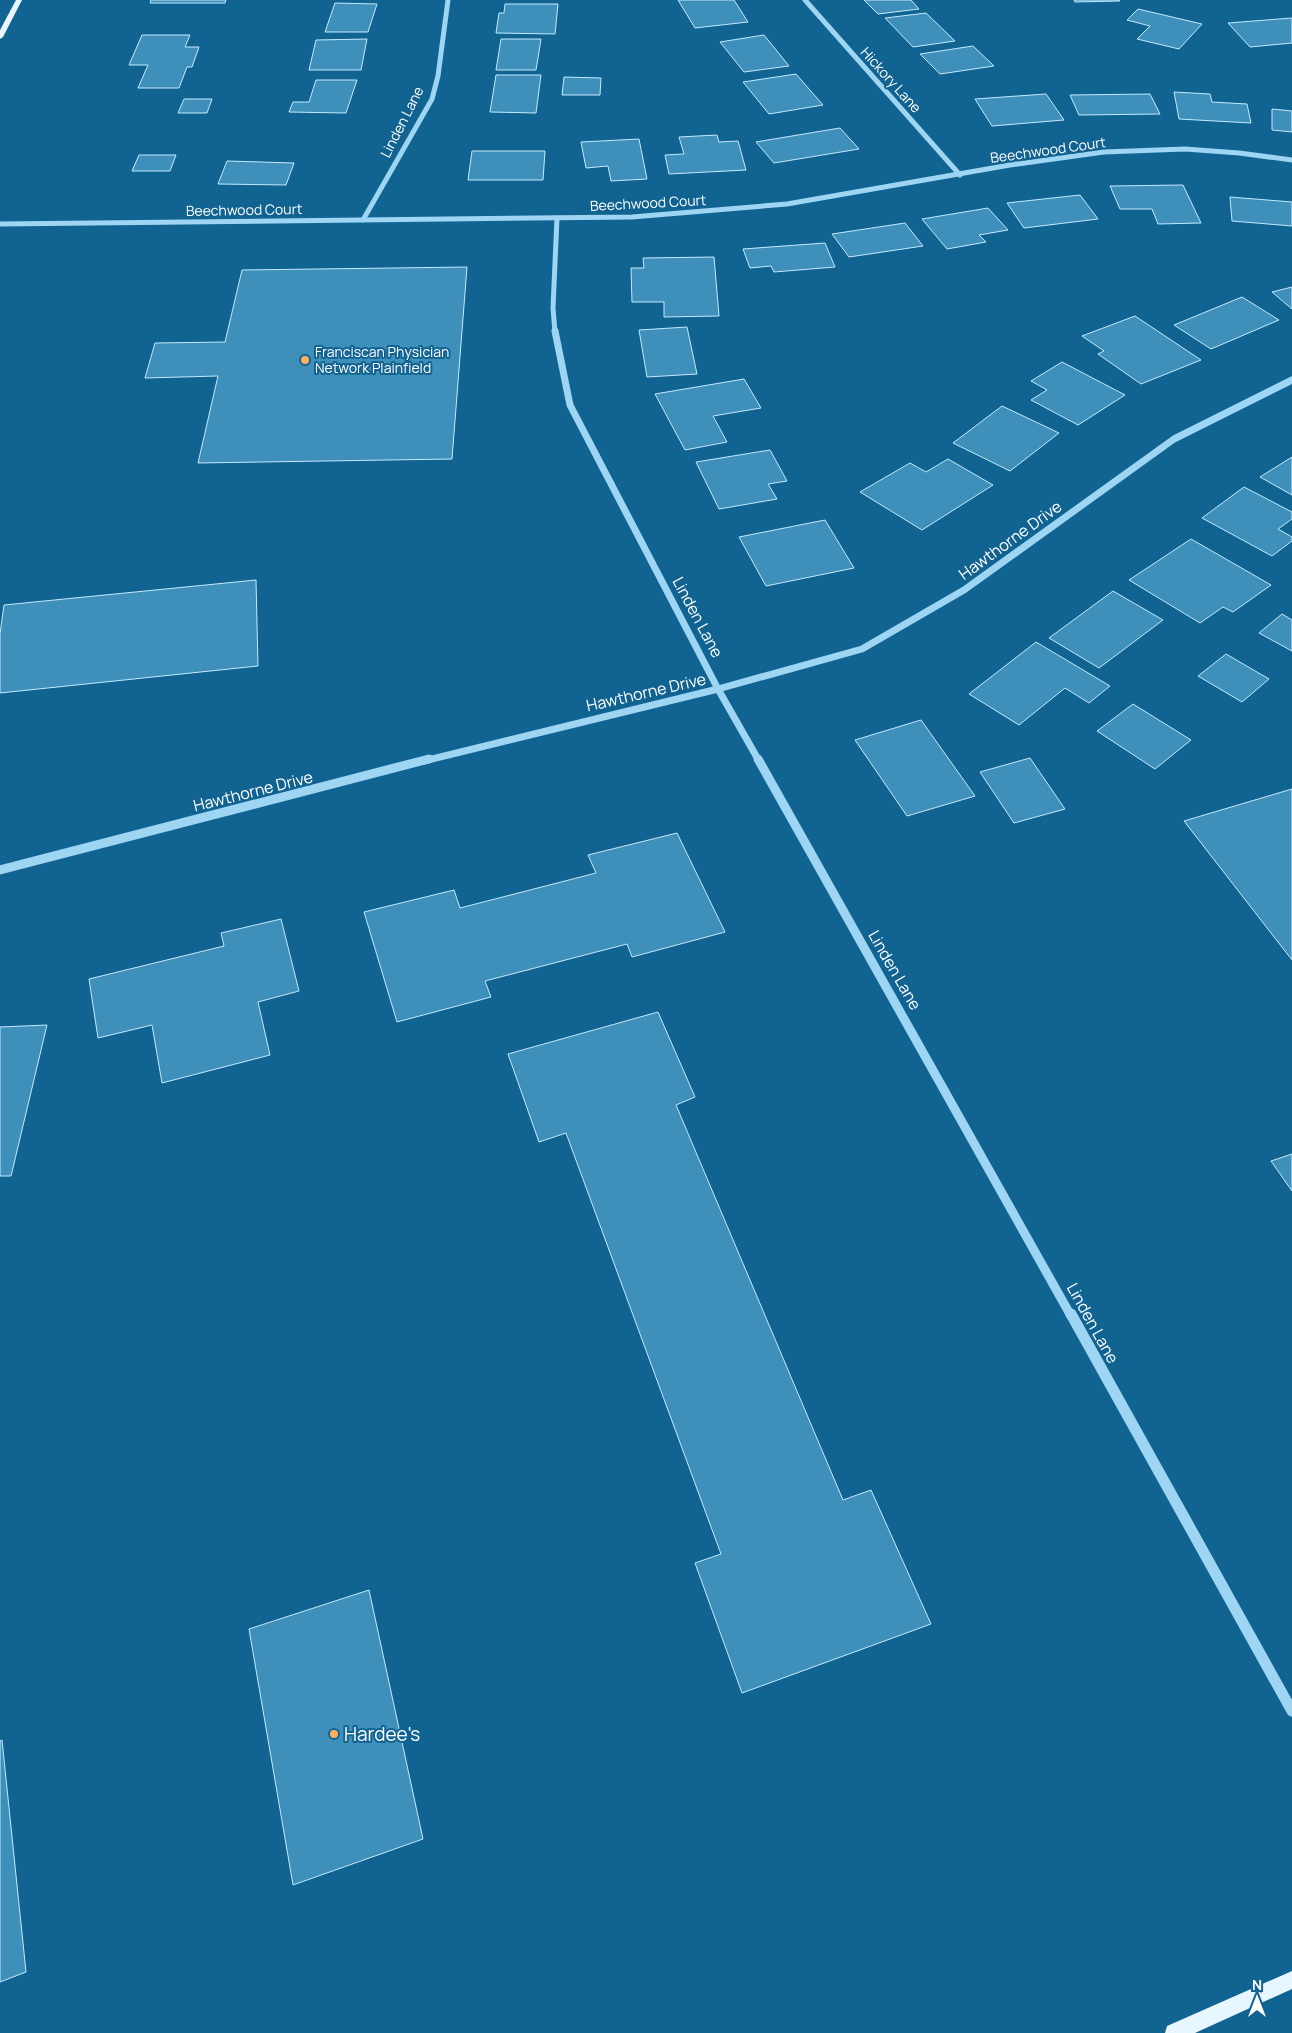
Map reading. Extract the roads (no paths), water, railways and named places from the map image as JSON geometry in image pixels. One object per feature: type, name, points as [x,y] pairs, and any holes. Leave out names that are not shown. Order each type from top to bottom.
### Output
[{"type":"main road","points":[[0,37],[18,0]]},
{"type":"main road","points":[[1174,2033],[1292,1980]]},
{"type":"street","name":"Linden Lane","points":[[363,220],[432,99],[438,76],[448,0]]},
{"type":"street","name":"Hickory Lane","points":[[805,0],[960,175]]},
{"type":"street","name":"Beechwood Court","points":[[0,224],[632,217],[736,210],[807,202],[1077,154],[1205,151],[1292,160]]},
{"type":"street","name":"Linden Lane","points":[[557,218],[553,308],[556,344],[570,405],[718,689],[974,1141],[1292,1711]]},
{"type":"street","name":"Hawthorne Drive","points":[[0,870],[544,730],[718,689],[862,650],[964,590],[1174,439],[1292,380]]},
{"type":"place","name":"Franciscan Physician Network Plainfield","points":[[305,360]]},
{"type":"place","name":"Hardee's","points":[[334,1734]]}]
